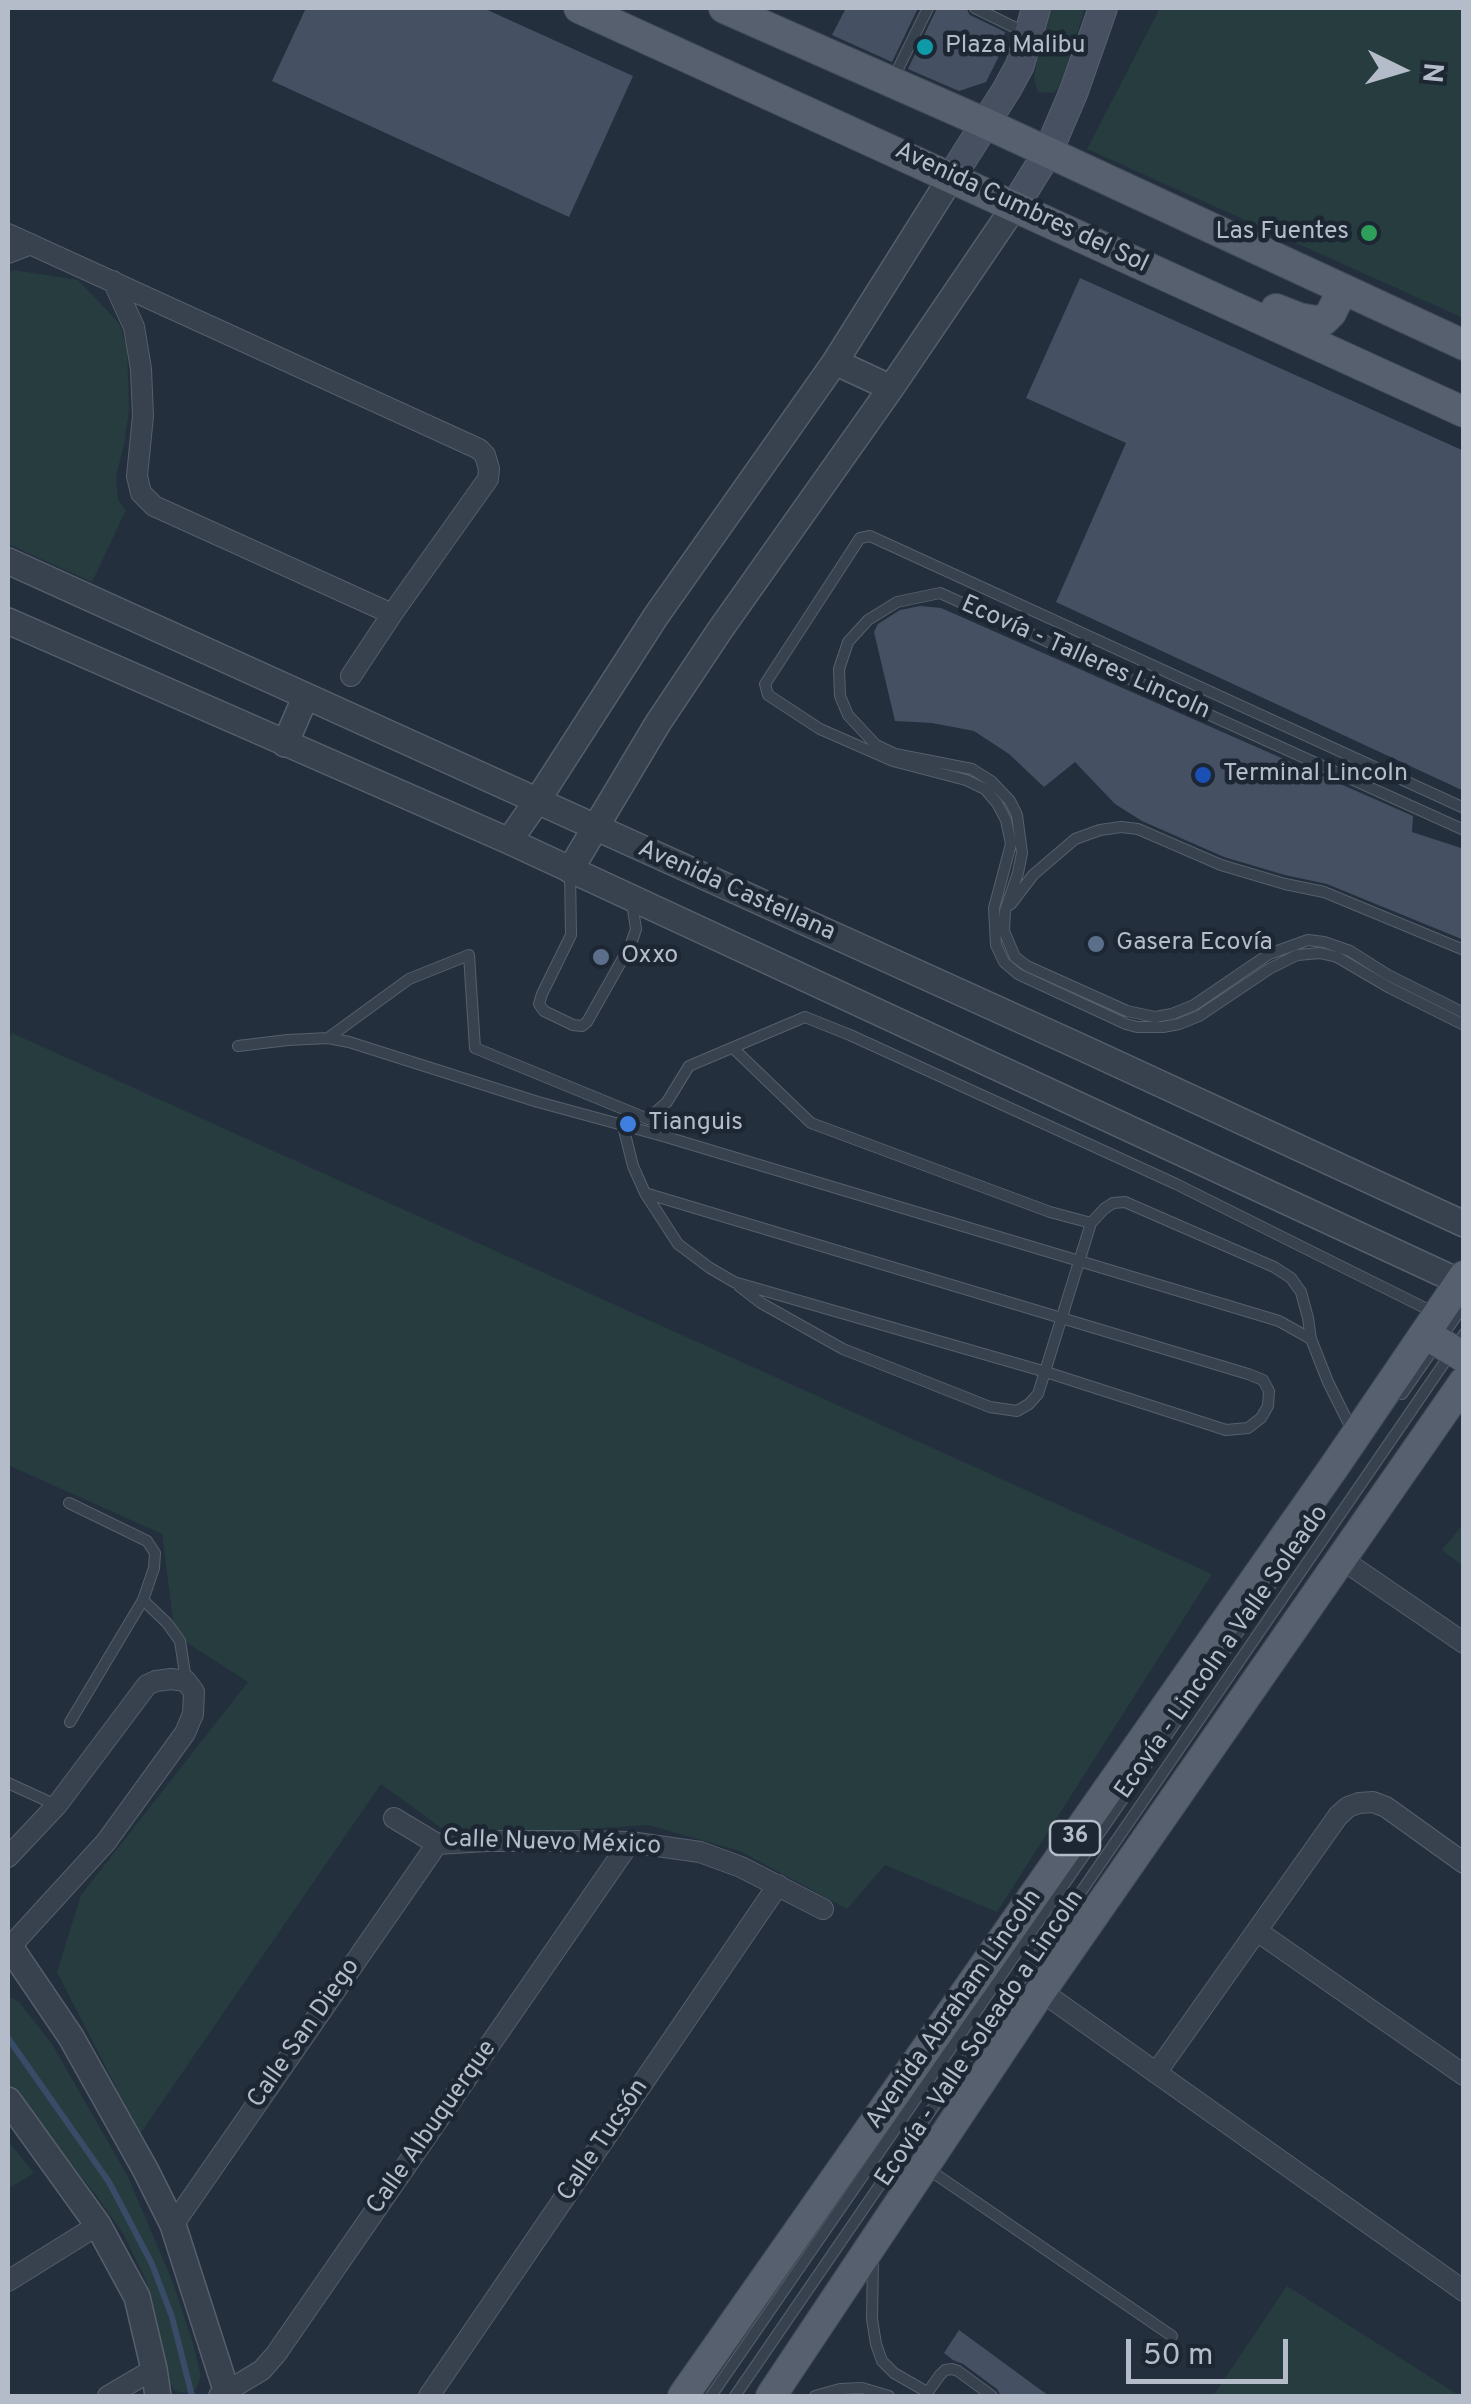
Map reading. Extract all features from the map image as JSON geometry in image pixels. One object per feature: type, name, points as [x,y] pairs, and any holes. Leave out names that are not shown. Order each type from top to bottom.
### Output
[{"type":"main road","name":"Avenida Cumbres del Sol","points":[[579,8],[1464,412]]},
{"type":"main road","points":[[724,8],[987,124],[1464,345]]},
{"type":"main road","points":[[1014,208],[1048,152],[1104,8]]},
{"type":"main road","points":[[952,176],[1020,65],[1032,21]]},
{"type":"main road","points":[[1168,277],[1219,286],[1315,321],[1324,320],[1331,313],[1343,289]]},
{"type":"main road","name":"Avenida Abraham Lincoln","points":[[683,2396],[1355,1436],[1452,1322]]},
{"type":"main road","name":"36","points":[[771,2396],[1041,1991],[1464,1382]]},
{"type":"street","points":[[509,841],[656,616],[835,362],[952,176]]},
{"type":"street","points":[[570,870],[709,646],[1014,208]]},
{"type":"street","points":[[8,234],[480,449],[485,455],[488,479],[351,676]]},
{"type":"street","points":[[8,253],[31,244]]},
{"type":"street","points":[[113,281],[134,328],[141,368],[137,476],[141,493],[154,506],[392,614]]},
{"type":"street","points":[[835,362],[891,388]]},
{"type":"street","name":"Avenida Castellana","points":[[8,561],[1464,1224]]},
{"type":"street","name":"Avenida Castellana","points":[[8,621],[632,899],[1452,1322]]},
{"type":"street","points":[[285,744],[305,698]]},
{"type":"street","points":[[1340,1558],[1464,1643]]},
{"type":"street","points":[[8,1858],[57,1806],[148,1686],[156,1680],[186,1681],[194,1692],[193,1714],[186,1734],[106,1842],[8,1946],[71,2036],[173,2224],[224,2395]]},
{"type":"street","points":[[1156,2073],[1338,1816],[1359,1802],[1386,1806],[1464,1863]]},
{"type":"street","name":"Calle Nuevo México","points":[[394,1818],[437,1844],[630,1842],[700,1852],[741,1867],[823,1909]]},
{"type":"street","name":"Calle Albuquerque","points":[[224,2395],[262,2370],[276,2354],[630,1842]]},
{"type":"street","name":"Calle San Diego","points":[[173,2224],[437,1844]]},
{"type":"street","name":"Calle Tucsón","points":[[429,2396],[778,1886]]},
{"type":"street","points":[[1257,1931],[1464,2075]]},
{"type":"street","points":[[1041,1991],[1464,2291]]},
{"type":"street","points":[[8,2100],[98,2224],[137,2297],[158,2396]]},
{"type":"street","points":[[8,2281],[98,2224]]},
{"type":"street","points":[[108,2396],[154,2370]]},
{"type":"lane","points":[[892,82],[928,8]]},
{"type":"lane","points":[[975,8],[1032,21]]},
{"type":"lane","points":[[1464,808],[870,536],[860,538],[765,684],[768,695],[820,729],[893,761],[966,780],[985,789],[1006,820],[1011,844],[994,908],[998,954],[1018,974],[1137,1026],[1164,1027],[1199,1016],[1270,969],[1306,953],[1337,957],[1464,1024]]},
{"type":"lane","name":"Ecovía - Talleres Lincoln","points":[[1005,911],[1022,853],[1017,815],[1010,802],[992,781],[972,770],[895,754],[876,745],[848,715],[840,696],[839,669],[848,642],[868,620],[897,602],[940,593],[1464,830]]},
{"type":"lane","points":[[994,930],[1005,911],[1051,858],[1076,840],[1121,827],[1138,829],[1221,864],[1324,892],[1464,950]]},
{"type":"lane","points":[[570,870],[571,935],[539,1004],[573,1025],[587,1022],[631,944],[636,920],[632,899]]},
{"type":"lane","points":[[1005,911],[1008,943],[1027,966],[1142,1015],[1155,1017],[1194,1006],[1268,954],[1308,940],[1350,950],[1388,975],[1464,1013]]},
{"type":"lane","points":[[328,1038],[409,979],[469,956],[475,1048],[648,1120],[667,1102],[689,1066],[806,1018],[1176,1184],[1452,1322],[1393,1406]]},
{"type":"lane","points":[[238,1046],[328,1038],[1279,1321],[1310,1339]]},
{"type":"lane","points":[[734,1049],[811,1123],[1050,1212],[1091,1223]]},
{"type":"lane","points":[[623,1126],[645,1193],[678,1244],[761,1303],[844,1349],[990,1407],[1018,1411],[1038,1394],[1091,1223],[1104,1208],[1126,1202],[1274,1266],[1291,1278],[1300,1292],[1310,1339],[1355,1436]]},
{"type":"lane","points":[[645,1193],[1263,1380],[1269,1391],[1268,1406],[1262,1418],[1248,1428],[1226,1430],[1046,1372],[734,1282]]},
{"type":"lane","name":"Ecovía - Valle Soleado a Lincoln","points":[[736,2396],[1452,1322]]},
{"type":"lane","points":[[69,1503],[147,1542],[155,1553],[143,1600],[70,1722]]},
{"type":"lane","name":"Ecovía - Lincoln a Valle Soleado","points":[[711,2396],[1315,1520]]},
{"type":"lane","points":[[143,1600],[180,1641],[186,1681]]},
{"type":"lane","points":[[8,1783],[57,1806]]},
{"type":"lane","points":[[924,2167],[1172,2336]]},
{"type":"lane","points":[[873,2243],[872,2320],[882,2362],[926,2394],[940,2374],[952,2369],[992,2396]]},
{"type":"lane","points":[[815,2396],[862,2388],[889,2396]]},
{"type":"green space","points":[[1051,8],[1085,8],[1060,88],[1053,93],[1038,92],[1034,80],[1039,45]]},
{"type":"green space","name":"Las Fuentes","points":[[1160,8],[1463,8],[1463,318],[1087,149]]},
{"type":"green space","points":[[13,270],[78,280],[119,323],[127,348],[129,411],[116,476],[118,500],[126,510],[92,582],[8,544],[8,273]]},
{"type":"green space","points":[[12,1033],[1212,1574],[997,1912],[885,1865],[847,1909],[740,1851],[648,1825],[455,1838],[381,1784],[140,2134],[57,1972],[81,1895],[248,1682],[175,1635],[162,1534],[8,1465],[8,1039]]},
{"type":"green space","points":[[1463,1524],[1463,1566],[1442,1550]]},
{"type":"green space","points":[[8,1996],[19,2002],[52,2044],[128,2177],[172,2280],[193,2343],[201,2376],[196,2389],[186,2393],[175,2391],[168,2381],[146,2281],[124,2235],[8,2087]]},
{"type":"green space","points":[[8,2141],[34,2173],[8,2189]]},
{"type":"green space","points":[[1287,2286],[1460,2396],[1213,2396]]},
{"type":"building","points":[[306,8],[483,8],[633,76],[569,217],[272,81]]},
{"type":"building","points":[[846,8],[918,8],[892,62],[832,35]]},
{"type":"building","points":[[937,8],[966,8],[970,15],[1005,32],[986,82],[959,91],[908,69]]},
{"type":"building","points":[[1080,278],[1464,451],[1464,791],[1056,602],[1126,443],[1026,398]]},
{"type":"building","name":"Terminal Lincoln","points":[[920,606],[941,608],[1413,816],[1412,832],[1464,849],[1464,940],[1327,884],[1224,857],[1142,821],[1115,804],[1075,762],[1044,787],[1009,754],[974,731],[895,721],[874,632],[878,624],[900,610]]},
{"type":"building","points":[[959,2330],[1049,2396],[1001,2396],[997,2389],[944,2353]]},
{"type":"waterway","points":[[8,2038],[109,2182],[152,2264],[172,2317],[192,2396]]},
{"type":"place","name":"Plaza Malibu","points":[[925,47]]},
{"type":"place","name":"Las Fuentes","points":[[1369,233]]},
{"type":"place","name":"Terminal Lincoln","points":[[1203,775]]},
{"type":"place","name":"Gasera Ecovía","points":[[1096,944]]},
{"type":"place","name":"Oxxo","points":[[601,957]]},
{"type":"place","name":"Tianguis","points":[[628,1124]]}]
